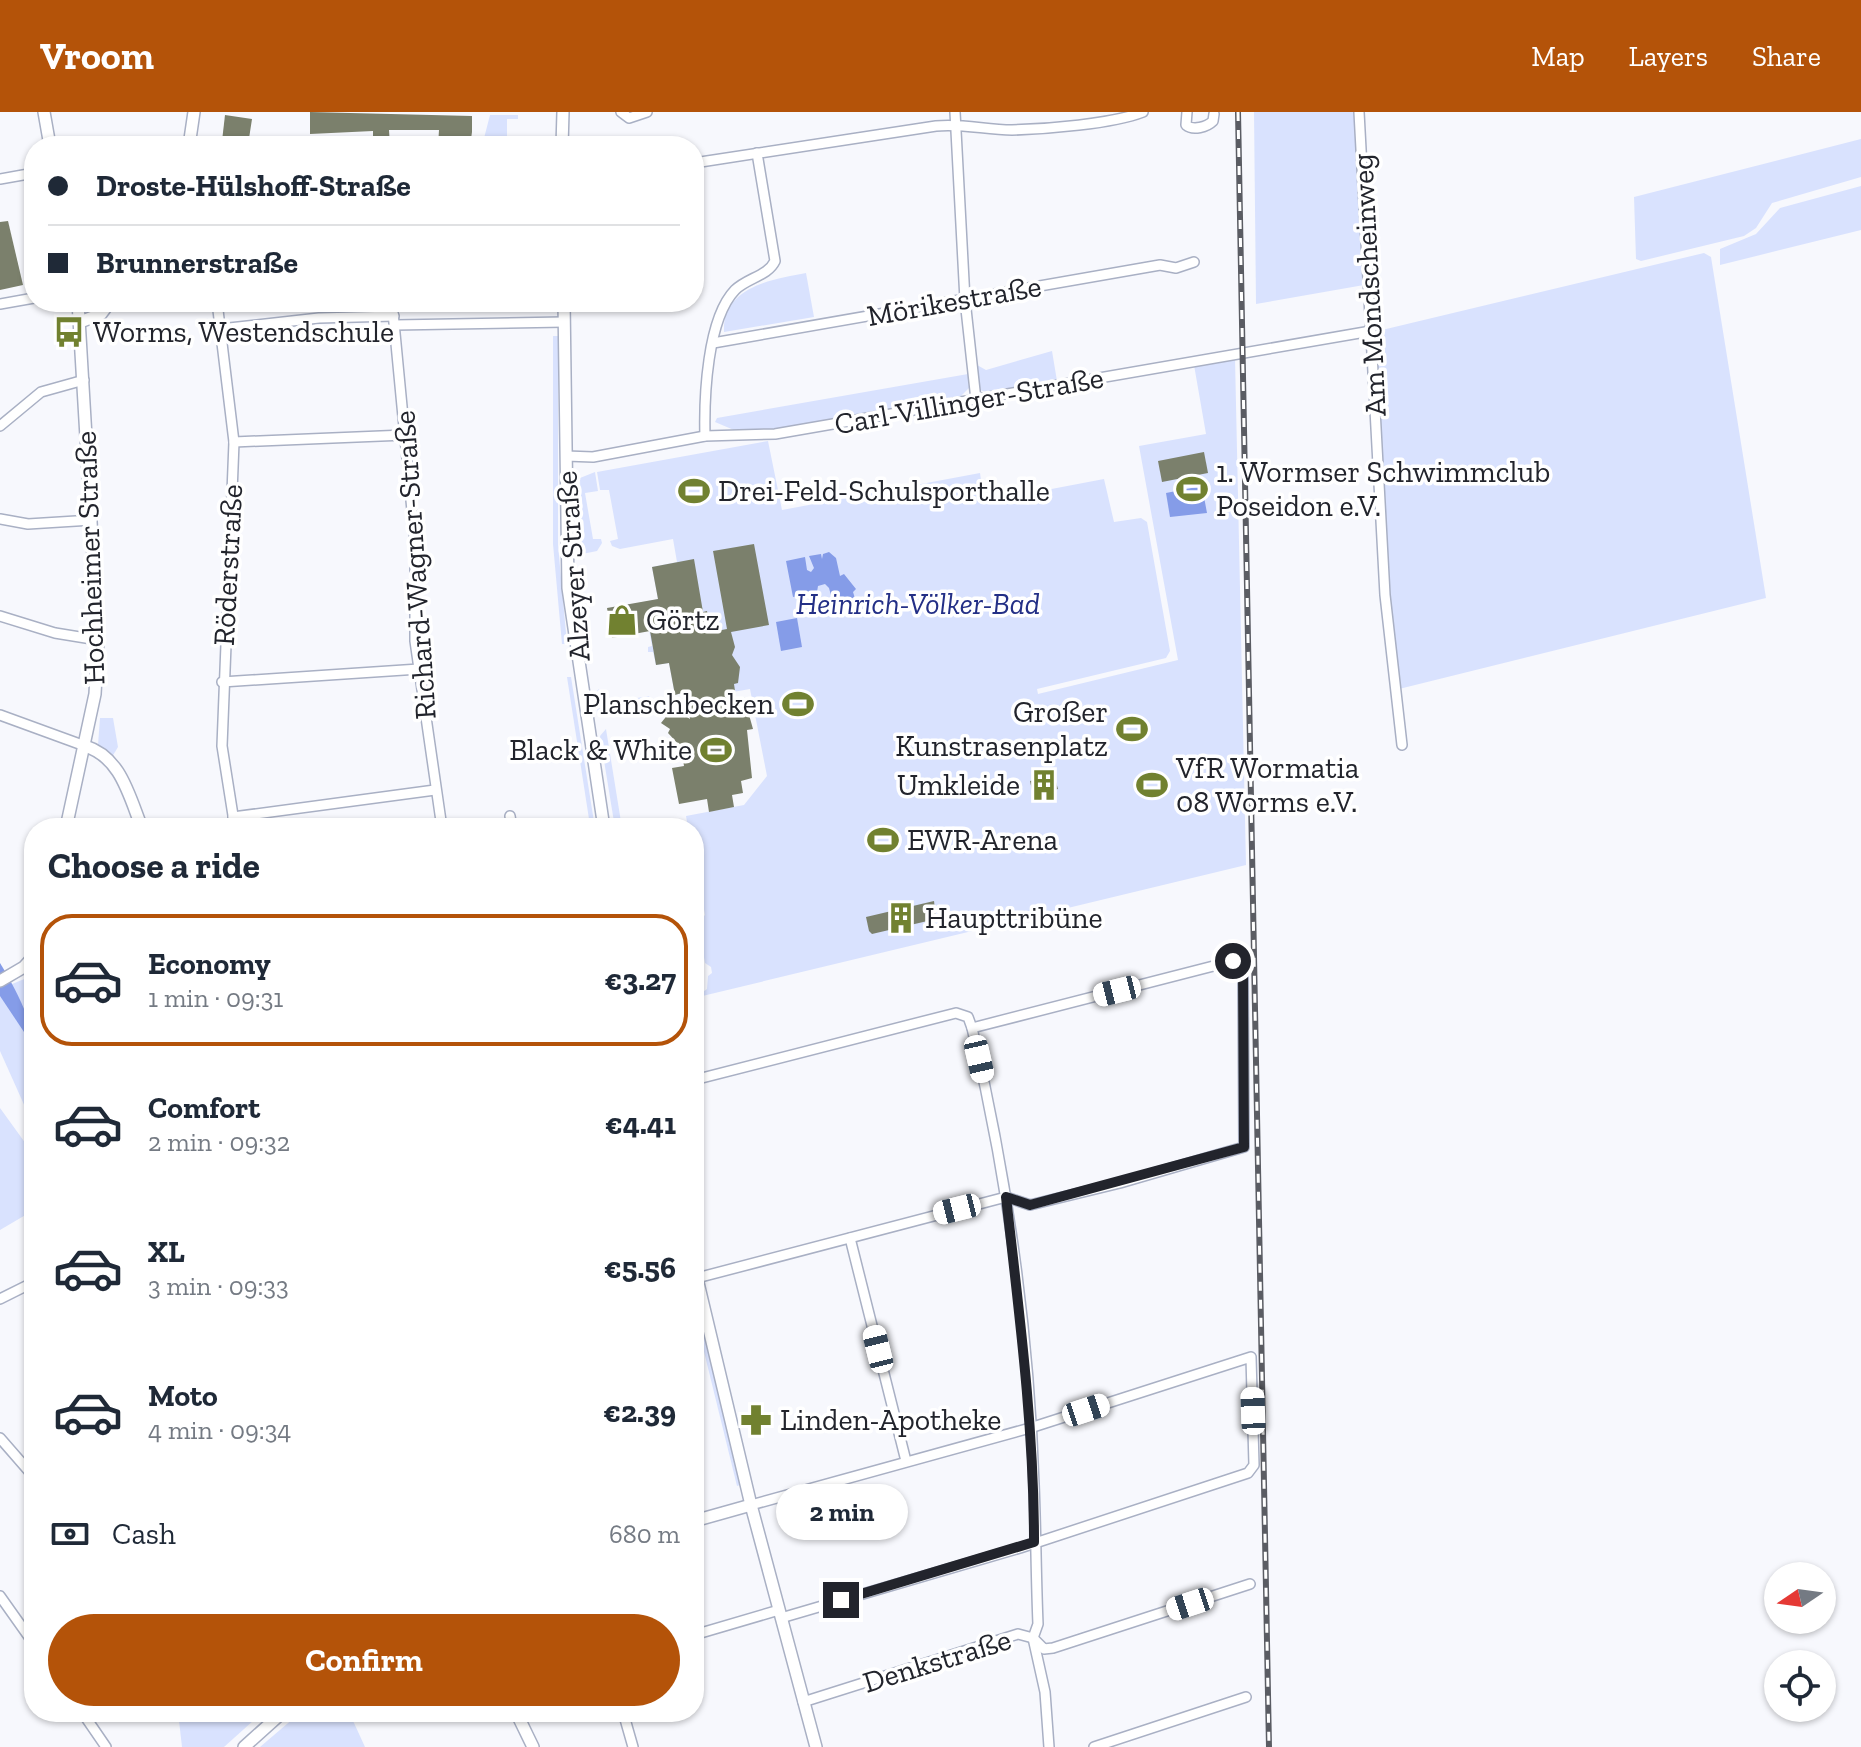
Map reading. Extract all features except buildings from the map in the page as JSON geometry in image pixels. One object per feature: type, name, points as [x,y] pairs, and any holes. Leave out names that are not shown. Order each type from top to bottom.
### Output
[{"type":"street","points":[[44,112],[48,136]]},
{"type":"street","points":[[190,136],[194,112]]},
{"type":"street","points":[[562,136],[563,112]]},
{"type":"street","points":[[621,112],[629,118],[647,112]]},
{"type":"street","points":[[955,112],[965,300],[976,400]]},
{"type":"street","points":[[704,161],[956,124],[977,128],[1036,129],[1093,123],[1143,112]]},
{"type":"street","points":[[1187,112],[1186,125],[1193,128],[1211,124],[1214,114]]},
{"type":"street","name":"Am Mondscheinweg","points":[[1359,112],[1386,605],[1402,745]]},
{"type":"street","points":[[705,436],[718,316],[729,297],[747,281],[771,268],[775,261],[757,153]]},
{"type":"street","points":[[0,179],[24,175]]},
{"type":"street","name":"Mörikestraße","points":[[713,343],[1160,265],[1176,268],[1194,262]]},
{"type":"street","points":[[0,304],[24,300]]},
{"type":"street","name":"Hochheimer Straße","points":[[68,818],[95,694],[98,640],[79,312]]},
{"type":"street","points":[[80,322],[102,312]]},
{"type":"street","name":"Röderstraße","points":[[218,312],[234,442],[222,682],[222,746],[233,817]]},
{"type":"street","name":"Richard-Wagner-Straße","points":[[393,312],[415,542],[415,641],[440,818]]},
{"type":"street","name":"Alzeyer Straße","points":[[564,312],[568,588],[602,818]]},
{"type":"street","points":[[220,329],[319,318],[564,322]]},
{"type":"street","name":"Carl-Villinger-Straße","points":[[566,456],[593,457],[705,436],[775,434],[1371,331]]},
{"type":"street","points":[[0,426],[41,392],[84,380]]},
{"type":"street","points":[[234,442],[405,435]]},
{"type":"street","points":[[0,519],[28,524],[92,520]]},
{"type":"street","points":[[0,616],[55,633],[98,640]]},
{"type":"street","points":[[222,682],[419,669]]},
{"type":"street","points":[[0,715],[101,753],[118,771],[138,818]]},
{"type":"street","points":[[233,817],[435,790]]},
{"type":"street","points":[[704,1270],[850,1238],[1006,1197],[1030,1205],[1244,1147],[1243,973],[1241,966],[1233,961],[972,1028]]},
{"type":"street","points":[[0,981],[24,967]]},
{"type":"street","points":[[704,1077],[956,1013],[968,1017],[1006,1197],[1022,1323],[1034,1483],[1038,1624],[1033,1638],[1045,1692],[1049,1747]]},
{"type":"street","points":[[850,1238],[906,1461]]},
{"type":"street","points":[[0,1299],[24,1287]]},
{"type":"street","points":[[704,1306],[751,1505],[803,1702],[811,1746]]},
{"type":"street","points":[[704,1518],[1030,1428],[1251,1357],[1254,1465],[1248,1473],[1034,1542],[704,1633]]},
{"type":"street","points":[[0,1438],[24,1466]]},
{"type":"street","name":"Denkstraße","points":[[803,1702],[1018,1634],[1033,1638],[1044,1649],[1053,1648],[1250,1584]]},
{"type":"street","points":[[0,1596],[24,1630]]},
{"type":"street","points":[[1094,1747],[1109,1745],[1246,1697]]},
{"type":"street","points":[[89,1722],[106,1747]]},
{"type":"street","points":[[247,1744],[272,1722]]},
{"type":"street","points":[[521,1722],[533,1747]]},
{"type":"street","points":[[626,1722],[633,1747]]},
{"type":"green space","points":[[1254,112],[1356,112],[1364,285],[1256,304]]},
{"type":"green space","points":[[490,115],[518,115],[518,119],[507,119],[507,136],[485,136]]},
{"type":"green space","points":[[1861,139],[1861,177],[1772,203],[1756,228],[1744,236],[1641,261],[1636,259],[1634,197]]},
{"type":"green space","points":[[1861,186],[1861,230],[1720,265],[1720,249],[1756,234],[1780,208]]},
{"type":"green space","points":[[1704,253],[1711,257],[1766,598],[1399,689],[1390,622],[1375,341],[1382,330]]},
{"type":"green space","points":[[806,273],[814,317],[724,332],[731,305],[740,295],[765,282]]},
{"type":"green space","points":[[553,336],[558,336],[558,545],[567,644],[562,644],[553,544]]},
{"type":"green space","points":[[1052,351],[1057,381],[989,393],[980,390],[977,365],[986,370]]},
{"type":"green space","name":"Heinrich-Völker-Bad","points":[[1235,358],[1246,865],[704,996],[708,976],[712,973],[704,957],[704,818],[686,816],[744,805],[767,776],[750,689],[710,696],[711,700],[687,704],[685,692],[675,695],[669,663],[656,665],[653,652],[648,652],[648,647],[652,646],[644,602],[658,599],[652,567],[677,562],[673,539],[620,549],[612,546],[610,541],[618,539],[609,490],[600,490],[597,472],[768,441],[782,510],[980,473],[984,502],[1104,479],[1114,522],[1141,518],[1147,522],[1170,651],[1166,658],[1037,689],[1038,694],[1178,660],[1139,446],[1206,434],[1194,365]]},
{"type":"green space","points":[[968,374],[969,388],[958,399],[765,432],[741,433],[715,422],[717,418]]},
{"type":"green space","points":[[595,472],[598,491],[585,493],[593,539],[601,539],[602,543],[597,551],[582,554],[580,478]]},
{"type":"green space","points":[[567,677],[571,677],[593,818],[589,818]]},
{"type":"green space","points":[[599,689],[602,704],[649,696],[651,703],[649,706],[598,713],[594,694]]},
{"type":"green space","points":[[100,718],[113,718],[118,747],[112,757],[98,745]]},
{"type":"green space","points":[[606,729],[620,818],[613,818],[600,736]]},
{"type":"green space","points":[[24,979],[24,1105],[0,1051],[0,989]]},
{"type":"green space","points":[[0,1108],[24,1141],[24,1216],[0,1230]]},
{"type":"green space","points":[[704,1334],[740,1485],[737,1486],[704,1352]]},
{"type":"green space","points":[[179,1722],[252,1722],[224,1747],[182,1747]]},
{"type":"green space","points":[[289,1722],[354,1722],[365,1747],[260,1747]]},
{"type":"water","points":[[1202,486],[1207,513],[1170,517],[1166,493]]},
{"type":"water","points":[[829,552],[836,558],[840,576],[844,574],[856,589],[853,592],[859,611],[846,613],[844,609],[838,615],[830,614],[826,606],[832,599],[825,584],[818,586],[817,592],[793,597],[786,561],[805,557],[807,570],[811,572],[814,568],[809,556],[821,554],[822,559],[823,554]]},
{"type":"water","points":[[797,618],[802,647],[781,651],[776,622]]},
{"type":"water","points":[[0,963],[24,1009],[24,1032],[0,996]]},
{"type":"railway","points":[[1238,112],[1269,1747]]},
{"type":"place","name":"Worms, Westendschule","points":[[69,332]]},
{"type":"place","name":"1. Wormser Schwimmclub Poseidon e.V.","points":[[1192,489]]},
{"type":"place","name":"Drei-Feld-Schulsporthalle","points":[[694,491]]},
{"type":"place","name":"Görtz","points":[[622,620]]},
{"type":"place","name":"Planschbecken","points":[[798,704]]},
{"type":"place","name":"Großer Kunstrasenplatz","points":[[1132,729]]},
{"type":"place","name":"Black & White","points":[[716,750]]},
{"type":"place","name":"Umkleide","points":[[1044,785]]},
{"type":"place","name":"VfR Wormatia 08 Worms e.V.","points":[[1152,785]]},
{"type":"place","name":"EWR-Arena","points":[[883,840]]},
{"type":"place","name":"Haupttribüne","points":[[901,918]]},
{"type":"place","name":"Linden-Apotheke","points":[[756,1420]]},
{"type":"route","points":[[841,1600],[1034,1542],[1034,1483],[1022,1323],[1006,1197],[1030,1205],[1244,1147],[1243,969],[1233,961]]}]
